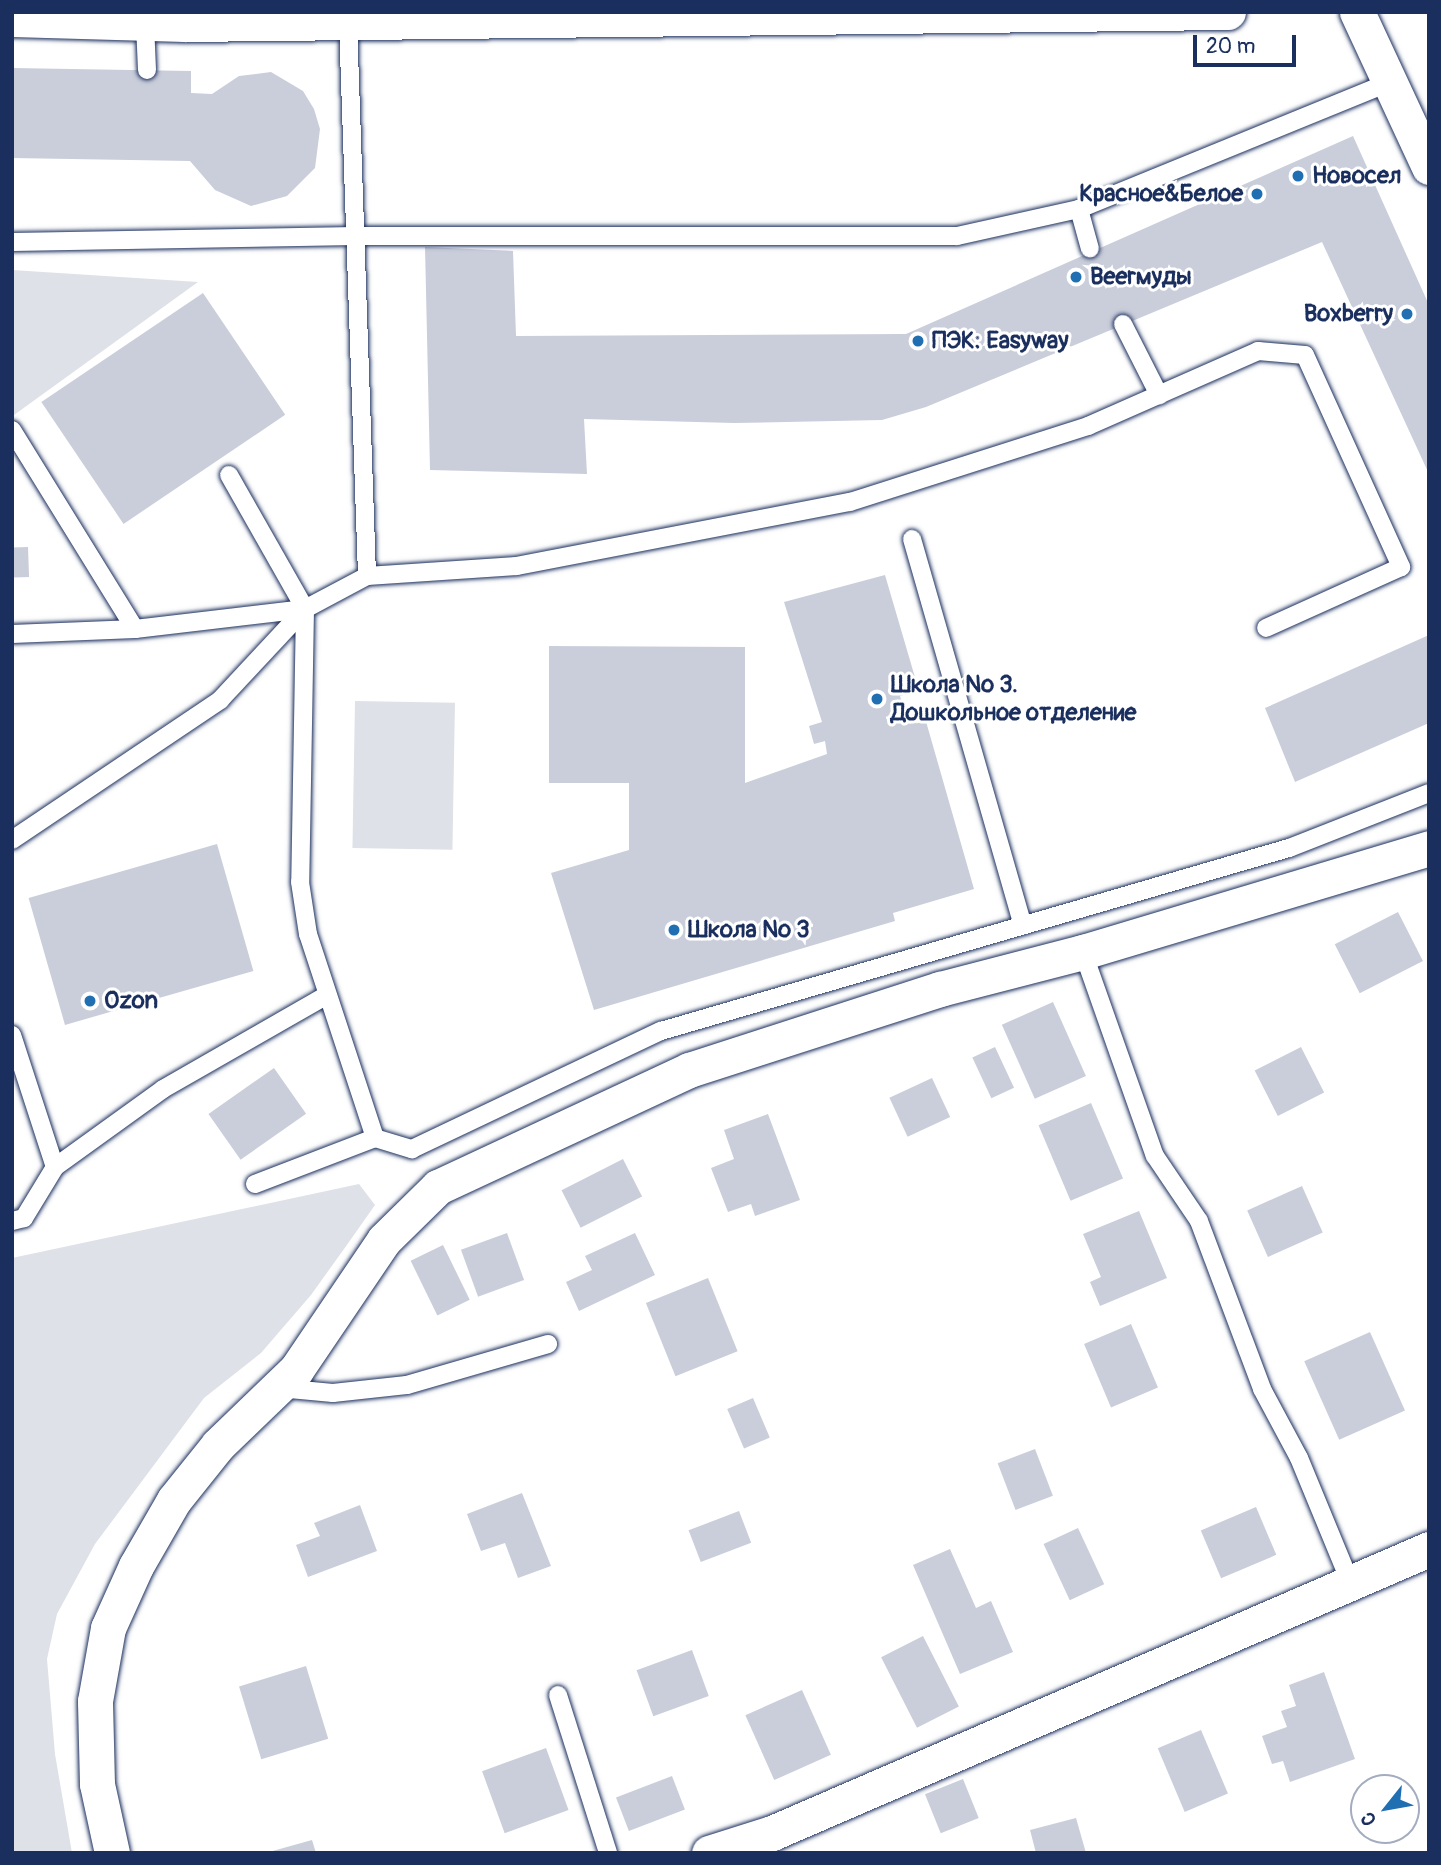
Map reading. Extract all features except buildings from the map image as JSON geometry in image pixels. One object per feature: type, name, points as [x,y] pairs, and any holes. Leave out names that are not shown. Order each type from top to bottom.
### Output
[{"type":"street","points":[[12,19],[145,24],[348,23],[1228,12]]},
{"type":"street","points":[[1357,12],[1429,167]]},
{"type":"street","points":[[112,1853],[97,1784],[95,1701],[108,1628],[174,1500],[218,1445],[279,1388],[334,1318],[384,1240],[438,1187],[689,1070],[940,989],[1083,952],[1429,848]]},
{"type":"street","points":[[709,1853],[772,1833],[1429,1549]]},
{"type":"lane","points":[[348,23],[367,576]]},
{"type":"lane","points":[[145,24],[147,70]]},
{"type":"lane","points":[[12,242],[356,236],[957,236],[1079,209],[1390,82]]},
{"type":"lane","points":[[1079,209],[1090,249]]},
{"type":"lane","points":[[1123,324],[1159,395]]},
{"type":"lane","points":[[12,840],[220,700],[305,609],[367,576],[517,566],[850,502],[1088,426],[1258,351],[1305,355],[1401,567],[1266,628]]},
{"type":"lane","points":[[12,430],[135,629]]},
{"type":"lane","points":[[229,475],[305,609],[300,882],[308,934],[375,1138]]},
{"type":"lane","points":[[912,540],[1023,925]]},
{"type":"lane","points":[[12,634],[135,629],[305,609]]},
{"type":"lane","points":[[255,1184],[375,1138],[412,1149],[661,1031],[1289,848],[1429,793]]},
{"type":"lane","points":[[1083,952],[1155,1156],[1199,1221],[1262,1389],[1299,1458],[1352,1584]]},
{"type":"lane","points":[[12,1221],[24,1218],[55,1167],[163,1088],[327,995]]},
{"type":"lane","points":[[12,1035],[55,1167]]},
{"type":"lane","points":[[279,1388],[333,1393],[407,1385],[548,1344]]},
{"type":"lane","points":[[558,1695],[608,1853]]},
{"type":"shaded area","points":[[12,270],[198,282],[14,415]]},
{"type":"shaded area","points":[[355,701],[455,703],[452,850],[352,848]]},
{"type":"shaded area","points":[[359,1184],[375,1205],[311,1295],[261,1353],[204,1398],[95,1544],[57,1614],[47,1659],[55,1754],[72,1853],[12,1853],[12,1258]]},
{"type":"place","name":"Новосел","points":[[1298,176]]},
{"type":"place","name":"Красное&Белое","points":[[1257,194]]},
{"type":"place","name":"Beerмуды","points":[[1076,277]]},
{"type":"place","name":"Boxberry","points":[[1407,314]]},
{"type":"place","name":"ПЭК: Easyway","points":[[918,341]]},
{"type":"place","name":"Школа № 3. Дошкольное отделение","points":[[877,699]]},
{"type":"place","name":"Школа № 3","points":[[674,930]]},
{"type":"place","name":"Ozon","points":[[90,1001]]}]
